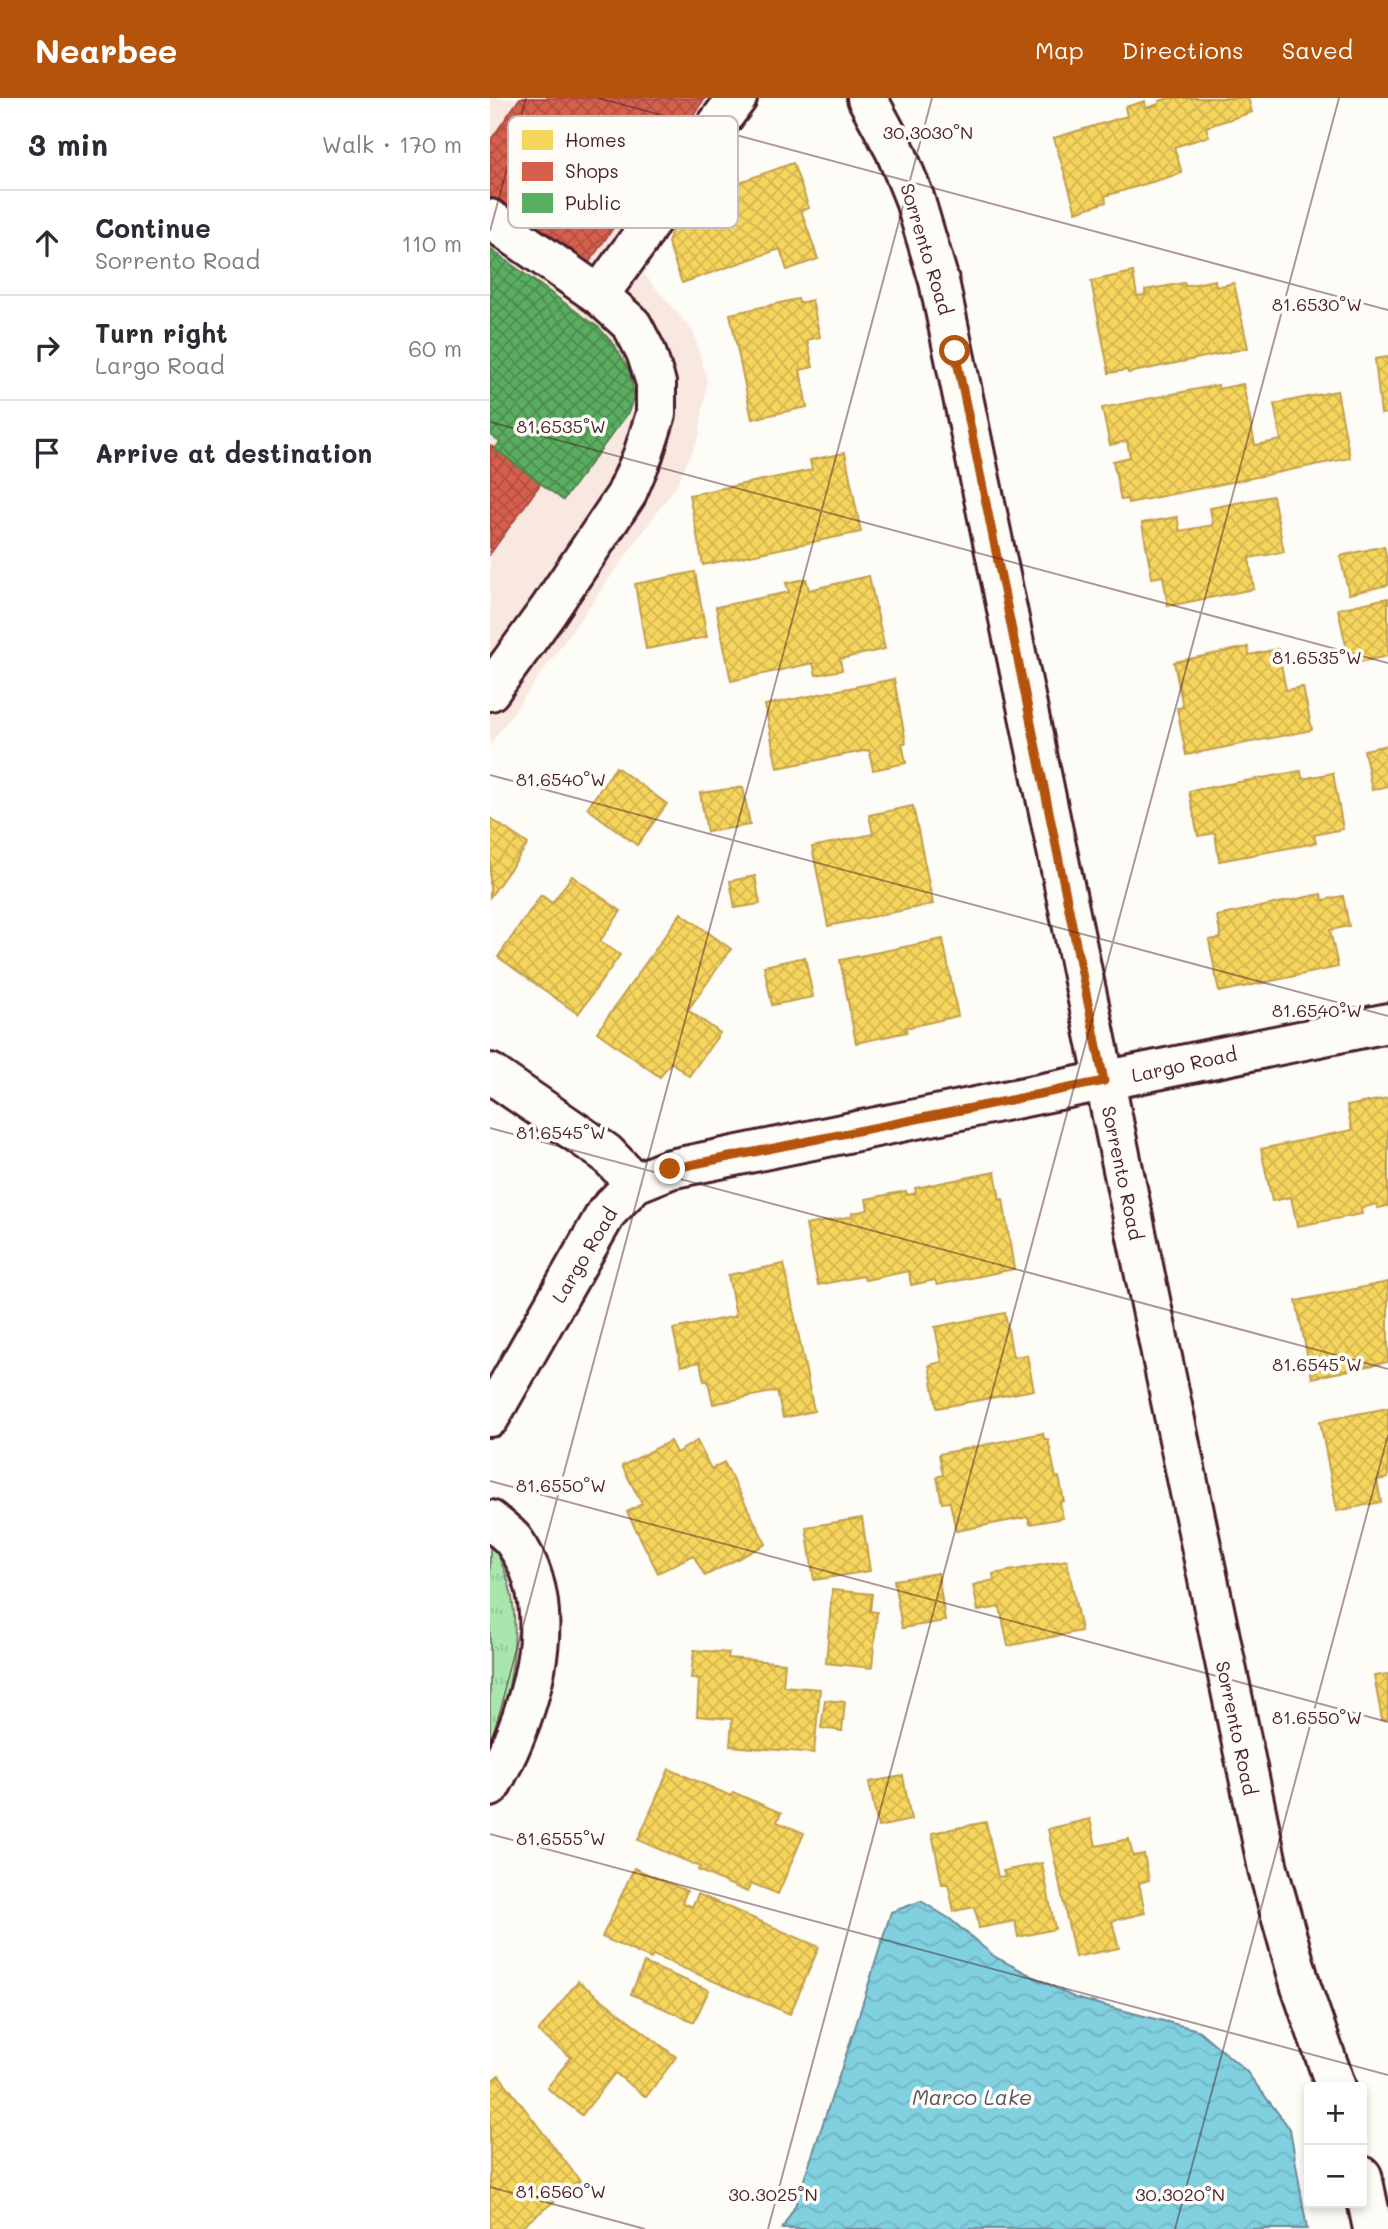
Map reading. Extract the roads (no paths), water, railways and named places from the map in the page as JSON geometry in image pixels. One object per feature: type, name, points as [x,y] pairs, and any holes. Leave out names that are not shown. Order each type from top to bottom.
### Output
[{"type":"street","points":[[724,116],[737,98]]},
{"type":"street","name":"Sorrento Road","points":[[867,98],[895,150],[914,197],[939,281],[1268,1869],[1301,1987],[1334,2082]]},
{"type":"street","points":[[490,219],[599,295],[632,324],[646,352],[656,383],[656,414],[626,495],[490,691]]},
{"type":"street","points":[[599,295],[646,228]]},
{"type":"street","name":"Largo Road","points":[[490,1417],[607,1212],[635,1183],[670,1169],[1388,1023]]},
{"type":"street","points":[[490,1073],[606,1153],[635,1183]]},
{"type":"street","points":[[490,1520],[513,1540],[531,1572],[539,1609],[537,1660],[527,1705],[490,1787]]},
{"type":"street","points":[[1367,2200],[1373,2229]]},
{"type":"water","name":"Marco Lake","points":[[921,1901],[950,1919],[995,1957],[1075,1998],[1198,2030],[1246,2071],[1290,2129],[1307,2229],[782,2229],[795,2206],[891,1912]]}]
